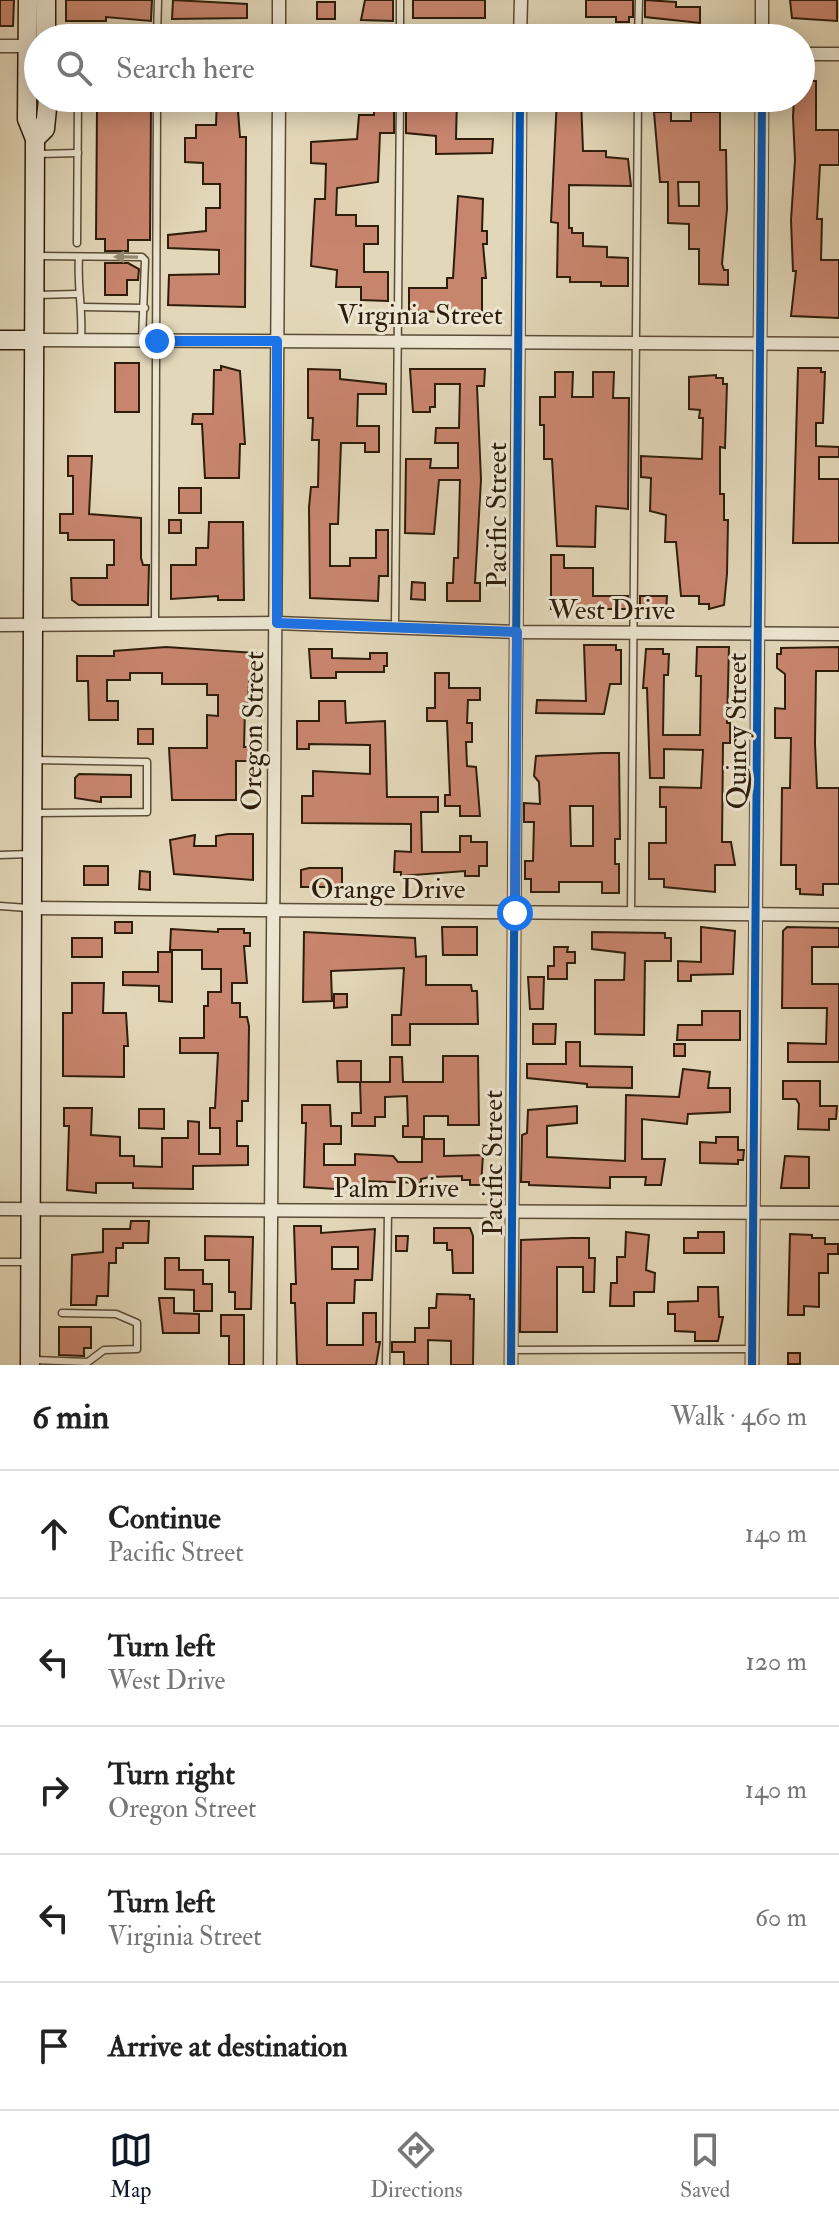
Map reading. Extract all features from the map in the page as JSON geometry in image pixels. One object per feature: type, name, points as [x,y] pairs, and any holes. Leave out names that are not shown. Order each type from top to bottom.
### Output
[{"type":"main road","points":[[28,0],[28,24]]},
{"type":"main road","points":[[46,0],[46,24]]},
{"type":"main road","points":[[27,112],[35,146],[36,256],[30,1363]]},
{"type":"main road","points":[[35,146],[45,129],[47,112]]},
{"type":"main road","name":"Virginia Street","points":[[0,340],[36,340]]},
{"type":"street","points":[[279,0],[279,24]]},
{"type":"street","points":[[520,24],[521,0]]},
{"type":"street","points":[[762,0],[762,24]]},
{"type":"street","points":[[0,46],[24,46]]},
{"type":"street","points":[[815,54],[839,54]]},
{"type":"street","name":"Oregon Street","points":[[270,1365],[279,112]]},
{"type":"street","name":"Pacific Street","points":[[511,1365],[520,112]]},
{"type":"street","name":"Quincy Street","points":[[752,1365],[756,1213],[762,112]]},
{"type":"street","name":"Virginia Street","points":[[36,340],[839,344]]},
{"type":"street","name":"West Drive","points":[[0,625],[277,623],[517,632],[839,634]]},
{"type":"street","name":"Orange Drive","points":[[33,908],[839,915]]},
{"type":"street","name":"Palm Drive","points":[[0,1209],[839,1213]]},
{"type":"lane","points":[[157,24],[158,0]]},
{"type":"lane","points":[[400,0],[400,24]]},
{"type":"lane","points":[[638,24],[639,0]]},
{"type":"lane","points":[[77,243],[78,112]]},
{"type":"lane","points":[[155,624],[157,112]]},
{"type":"lane","points":[[395,628],[400,112]]},
{"type":"lane","points":[[631,914],[638,112]]},
{"type":"lane","points":[[35,146],[78,153]]},
{"type":"lane","points":[[36,256],[142,257],[145,260],[142,341]]},
{"type":"lane","points":[[79,257],[77,294],[83,307],[81,340]]},
{"type":"lane","points":[[145,287],[157,287]]},
{"type":"lane","points":[[36,295],[77,294]]},
{"type":"lane","points":[[83,307],[145,308]]},
{"type":"lane","points":[[34,760],[147,762],[147,812],[34,813]]},
{"type":"lane","points":[[0,855],[34,854]]},
{"type":"lane","points":[[0,906],[33,908]]},
{"type":"lane","points":[[386,1365],[388,1211]]},
{"type":"lane","points":[[0,1262],[31,1262]]},
{"type":"lane","points":[[30,1363],[88,1362],[104,1350],[137,1349],[137,1323],[116,1314],[62,1313]]},
{"type":"lane","points":[[511,1350],[753,1349]]},
{"type":"building","points":[[0,0],[14,0],[13,26],[0,26]]},
{"type":"building","points":[[66,0],[152,0],[151,21],[106,17],[106,21],[66,21]]},
{"type":"building","points":[[173,0],[247,4],[247,18],[172,19]]},
{"type":"building","points":[[365,0],[393,0],[393,21],[361,20]]},
{"type":"building","points":[[413,0],[485,0],[485,18],[413,18]]},
{"type":"building","points":[[586,0],[633,0],[633,17],[629,17],[629,22],[616,22],[616,17],[586,17]]},
{"type":"building","points":[[645,0],[676,2],[676,7],[700,7],[700,23],[645,17]]},
{"type":"building","points":[[790,0],[837,0],[837,21],[792,18]]},
{"type":"building","points":[[317,2],[335,2],[335,19],[317,19]]},
{"type":"building","points":[[816,81],[816,130],[839,130],[839,165],[820,165],[817,219],[822,219],[821,260],[839,260],[839,318],[791,316],[796,271],[793,271],[791,220],[795,160],[793,112],[815,112]]},
{"type":"building","points":[[97,112],[151,112],[150,240],[128,240],[128,251],[105,251],[105,239],[96,239]]},
{"type":"building","points":[[216,112],[238,112],[240,137],[246,137],[245,307],[168,305],[169,275],[219,274],[219,250],[168,248],[168,235],[206,231],[206,208],[220,208],[220,184],[203,184],[203,163],[185,162],[185,138],[196,138],[196,125],[216,125]]},
{"type":"building","points":[[374,112],[394,112],[394,133],[380,133],[378,182],[337,188],[336,215],[356,215],[356,226],[378,226],[378,244],[364,244],[364,272],[388,272],[388,301],[361,300],[361,287],[336,287],[337,270],[311,266],[315,199],[325,199],[326,164],[311,163],[311,142],[357,139],[359,115],[374,115]]},
{"type":"building","points":[[406,112],[457,112],[456,139],[493,139],[492,153],[436,154],[436,136],[406,133]]},
{"type":"building","points":[[556,112],[582,112],[583,151],[606,151],[606,157],[628,159],[631,186],[569,185],[569,228],[572,228],[572,233],[583,233],[583,246],[607,247],[607,257],[628,258],[628,286],[601,286],[601,282],[570,282],[570,277],[557,277],[558,223],[551,222]]},
{"type":"building","points":[[654,112],[671,112],[671,121],[691,121],[691,112],[720,112],[720,150],[726,150],[727,209],[722,264],[724,270],[728,270],[728,285],[699,284],[699,249],[689,249],[689,224],[668,223],[668,182],[660,182]],"holes":[[[678,182],[699,182],[699,206],[679,206]]]},
{"type":"building","points":[[458,196],[483,199],[482,231],[487,231],[487,244],[483,244],[486,278],[482,278],[482,313],[409,311],[409,288],[447,288],[447,278],[453,278]]},
{"type":"building","points":[[105,263],[128,263],[139,269],[138,280],[127,280],[127,295],[105,295]]},
{"type":"building","points":[[115,363],[139,363],[139,412],[115,412]]},
{"type":"building","points":[[221,366],[240,371],[245,444],[240,444],[239,478],[205,478],[202,424],[192,424],[193,414],[213,414],[214,370],[221,370]]},
{"type":"building","points":[[798,368],[821,368],[821,372],[825,372],[823,423],[816,423],[816,446],[839,447],[839,457],[819,457],[819,479],[839,479],[839,543],[793,543]]},
{"type":"building","points":[[308,369],[340,370],[340,379],[386,384],[386,394],[358,394],[357,426],[379,426],[379,452],[365,452],[365,443],[341,443],[338,524],[330,524],[330,566],[350,566],[350,558],[376,558],[376,530],[388,530],[388,576],[379,576],[378,601],[310,598],[309,507],[311,487],[318,487],[319,440],[312,440],[313,418],[308,418]]},
{"type":"building","points":[[410,369],[485,369],[484,386],[477,386],[481,480],[475,583],[480,583],[480,601],[447,601],[447,583],[453,583],[454,558],[458,558],[460,480],[439,480],[434,534],[405,533],[406,459],[431,459],[430,468],[458,468],[458,443],[435,443],[436,428],[459,428],[460,384],[435,384],[435,407],[430,407],[430,412],[413,412]]},
{"type":"building","points":[[555,372],[573,372],[572,397],[593,397],[593,372],[614,372],[613,398],[629,398],[628,509],[596,506],[595,547],[557,546],[552,459],[544,459],[544,425],[540,425],[540,397],[555,397]]},
{"type":"building","points":[[716,375],[716,378],[723,378],[723,384],[727,384],[725,448],[720,447],[720,494],[724,494],[724,520],[728,520],[727,574],[724,605],[709,609],[709,604],[699,604],[699,596],[681,596],[676,542],[665,542],[666,515],[650,511],[651,478],[641,477],[641,456],[702,459],[703,418],[699,418],[700,410],[689,409],[689,377]]},
{"type":"building","points":[[68,456],[92,456],[89,514],[141,518],[141,558],[143,565],[149,565],[148,605],[79,605],[72,600],[71,578],[107,578],[107,565],[114,565],[114,540],[68,540],[68,533],[60,533],[60,514],[73,514],[73,476],[68,476]]},
{"type":"building","points":[[179,488],[201,488],[201,513],[179,513]]},
{"type":"building","points":[[169,520],[181,520],[181,533],[169,533]]},
{"type":"building","points":[[209,522],[243,522],[244,600],[218,600],[218,596],[171,599],[171,565],[196,565],[196,548],[208,548]]},
{"type":"building","points":[[551,555],[564,555],[564,568],[593,568],[593,596],[628,596],[628,609],[551,609]]},
{"type":"building","points":[[412,582],[425,583],[425,600],[411,599]]},
{"type":"building","points":[[640,596],[667,596],[666,612],[640,609]]},
{"type":"building","points":[[584,645],[616,645],[616,650],[621,650],[621,684],[610,684],[604,714],[536,713],[537,700],[586,701]]},
{"type":"building","points":[[166,647],[256,653],[256,681],[249,681],[248,709],[245,709],[244,747],[251,747],[251,761],[236,761],[236,800],[172,800],[169,748],[207,748],[207,715],[218,716],[218,695],[207,695],[207,684],[162,684],[162,673],[130,673],[130,680],[107,680],[107,701],[118,701],[118,720],[89,720],[88,681],[77,681],[77,656],[114,656],[114,651]]},
{"type":"building","points":[[697,647],[729,647],[727,723],[730,723],[730,743],[723,743],[722,842],[731,842],[735,865],[715,865],[715,892],[664,887],[664,879],[649,879],[649,843],[666,843],[666,807],[660,807],[660,787],[701,788],[703,750],[664,749],[664,778],[650,778],[647,688],[643,688],[646,649],[663,649],[663,654],[669,654],[668,675],[664,675],[663,735],[700,735],[701,676],[696,676]]},
{"type":"building","points":[[839,647],[839,671],[816,671],[815,744],[817,788],[839,788],[839,884],[823,884],[823,895],[800,894],[800,889],[796,889],[796,865],[781,865],[782,788],[790,788],[791,738],[775,738],[775,708],[785,709],[785,674],[777,668],[777,654],[781,654],[781,648]]},
{"type":"building","points":[[309,649],[332,649],[332,658],[370,659],[370,653],[387,653],[387,666],[384,666],[384,672],[336,672],[336,678],[311,678]]},
{"type":"building","points":[[435,673],[449,673],[449,688],[480,688],[480,700],[468,700],[467,723],[472,723],[472,742],[466,742],[467,766],[476,767],[480,816],[460,816],[460,806],[445,806],[445,795],[450,795],[447,721],[427,721],[427,708],[435,708]]},
{"type":"building","points":[[319,701],[345,701],[346,723],[385,721],[387,797],[438,797],[438,812],[421,812],[422,852],[460,852],[460,836],[471,836],[471,842],[487,842],[487,866],[479,866],[479,876],[465,876],[465,871],[401,876],[401,872],[394,872],[395,851],[411,852],[411,824],[302,823],[302,796],[313,796],[313,771],[370,774],[370,745],[309,744],[309,749],[297,749],[297,721],[319,721]]},
{"type":"building","points":[[138,729],[153,729],[153,744],[138,744]]},
{"type":"building","points":[[619,753],[620,839],[615,839],[615,864],[619,864],[619,893],[602,893],[602,882],[559,882],[559,892],[531,892],[531,879],[525,879],[525,861],[533,861],[534,822],[524,822],[524,803],[540,804],[539,782],[534,776],[536,756]],"holes":[[[570,806],[593,806],[593,846],[571,846]]]},
{"type":"building","points":[[79,774],[131,775],[131,797],[101,797],[101,802],[75,798],[75,778]]},
{"type":"building","points":[[253,834],[253,880],[174,874],[170,840],[195,835],[194,846],[216,846],[216,836]]},
{"type":"building","points":[[84,866],[108,866],[108,885],[84,885]]},
{"type":"building","points":[[342,868],[342,887],[301,887],[301,870]]},
{"type":"building","points":[[140,871],[150,872],[150,890],[139,889]]},
{"type":"building","points":[[115,922],[132,922],[132,933],[115,933]]},
{"type":"building","points":[[442,927],[477,927],[477,955],[443,955]]},
{"type":"building","points":[[701,927],[735,931],[733,974],[691,975],[691,981],[678,981],[678,961],[701,962]]},
{"type":"building","points":[[787,927],[839,928],[839,947],[812,947],[812,984],[839,984],[839,1062],[788,1062],[788,1043],[826,1044],[827,1008],[782,1008],[783,931]]},
{"type":"building","points":[[171,929],[218,932],[218,929],[244,929],[244,933],[250,933],[250,946],[244,946],[247,983],[232,983],[232,1003],[240,1003],[240,1017],[247,1017],[249,1026],[248,1101],[242,1101],[242,1121],[237,1121],[237,1146],[248,1146],[248,1165],[193,1166],[193,1189],[133,1188],[133,1183],[96,1183],[96,1193],[67,1190],[69,1126],[64,1126],[64,1108],[92,1108],[91,1135],[120,1137],[120,1156],[134,1156],[134,1166],[162,1167],[162,1138],[188,1138],[188,1121],[199,1122],[199,1154],[220,1154],[220,1128],[210,1128],[210,1108],[215,1108],[218,1053],[180,1053],[180,1038],[204,1038],[204,1006],[208,1006],[208,992],[221,992],[221,969],[202,969],[202,950],[170,950]]},
{"type":"building","points":[[304,932],[415,938],[416,957],[426,956],[426,985],[471,985],[472,991],[477,991],[478,1024],[410,1024],[410,1045],[392,1045],[392,1015],[401,1015],[404,968],[331,971],[332,1001],[303,1002]]},
{"type":"building","points":[[592,932],[665,933],[665,938],[671,938],[671,961],[645,961],[644,1035],[595,1034],[595,980],[624,980],[625,953],[592,949]]},
{"type":"building","points":[[72,938],[102,938],[102,957],[72,957]]},
{"type":"building","points":[[554,947],[568,947],[567,952],[575,952],[575,963],[567,963],[567,979],[548,979],[548,966],[554,966]]},
{"type":"building","points":[[158,952],[172,952],[172,1002],[159,1001],[159,986],[123,985],[123,972],[158,972]]},
{"type":"building","points":[[528,977],[544,977],[543,1009],[530,1009]]},
{"type":"building","points":[[72,983],[104,983],[103,1013],[126,1013],[128,1046],[124,1046],[124,1077],[63,1076],[63,1013],[72,1013]]},
{"type":"building","points":[[334,994],[347,994],[347,1007],[334,1008]]},
{"type":"building","points":[[702,1011],[740,1011],[740,1040],[677,1040],[678,1025],[702,1025]]},
{"type":"building","points":[[533,1024],[556,1024],[555,1044],[533,1044]]},
{"type":"building","points":[[566,1042],[580,1042],[580,1066],[632,1067],[632,1088],[587,1087],[587,1084],[527,1078],[527,1064],[566,1064]]},
{"type":"building","points":[[674,1044],[685,1044],[685,1056],[674,1056]]},
{"type":"building","points":[[443,1056],[478,1056],[479,1125],[448,1125],[448,1116],[424,1116],[424,1137],[403,1137],[403,1126],[408,1126],[407,1096],[385,1097],[385,1117],[375,1117],[375,1126],[352,1126],[352,1113],[361,1113],[360,1082],[338,1082],[337,1061],[361,1061],[361,1082],[390,1082],[390,1057],[402,1057],[403,1082],[443,1082]]},
{"type":"building","points":[[683,1069],[710,1072],[708,1088],[730,1088],[730,1112],[688,1114],[687,1124],[642,1119],[642,1159],[665,1159],[661,1185],[645,1185],[646,1177],[610,1177],[610,1188],[529,1185],[529,1182],[521,1182],[522,1135],[527,1133],[528,1110],[577,1106],[577,1123],[547,1126],[547,1157],[625,1161],[626,1095],[679,1097]]},
{"type":"building","points":[[783,1081],[820,1081],[820,1106],[837,1106],[836,1119],[829,1119],[829,1130],[798,1129],[799,1104],[796,1099],[783,1099]]},
{"type":"building","points":[[302,1105],[330,1105],[331,1126],[341,1126],[341,1144],[324,1144],[324,1165],[355,1165],[355,1154],[393,1156],[398,1162],[422,1162],[422,1139],[444,1139],[444,1156],[483,1155],[481,1185],[470,1185],[470,1180],[462,1180],[462,1176],[430,1177],[421,1179],[421,1183],[361,1181],[361,1185],[335,1185],[335,1189],[304,1187],[306,1123],[302,1123]]},
{"type":"building","points":[[139,1109],[164,1109],[164,1129],[139,1128]]},
{"type":"building","points":[[716,1137],[738,1137],[738,1150],[744,1150],[743,1160],[738,1160],[738,1164],[700,1163],[700,1142],[716,1143]]},
{"type":"building","points":[[785,1156],[809,1157],[809,1188],[781,1188]]},
{"type":"building","points":[[131,1221],[149,1221],[148,1243],[123,1243],[123,1248],[116,1248],[116,1263],[109,1263],[108,1296],[97,1296],[96,1305],[71,1305],[72,1255],[103,1252],[103,1229],[130,1229]]},
{"type":"building","points":[[294,1226],[321,1226],[321,1233],[375,1229],[372,1280],[355,1280],[354,1303],[327,1303],[327,1345],[363,1345],[363,1313],[376,1313],[376,1342],[380,1342],[376,1365],[297,1365],[295,1303],[291,1303],[291,1284],[296,1284]],"holes":[[[332,1247],[358,1247],[358,1269],[332,1269]]]},
{"type":"building","points":[[434,1228],[470,1228],[473,1236],[473,1273],[453,1273],[452,1250],[447,1250],[447,1243],[434,1243]]},
{"type":"building","points":[[626,1232],[649,1235],[646,1270],[655,1273],[654,1292],[634,1292],[634,1306],[610,1306],[611,1283],[617,1283],[617,1257],[625,1257]]},
{"type":"building","points":[[698,1232],[724,1232],[724,1253],[684,1253],[684,1238],[698,1238]]},
{"type":"building","points":[[790,1234],[812,1235],[812,1238],[825,1238],[825,1244],[838,1244],[838,1254],[828,1254],[828,1273],[819,1273],[819,1307],[804,1306],[804,1315],[788,1315]]},
{"type":"building","points":[[205,1236],[253,1237],[251,1309],[235,1309],[235,1292],[229,1292],[229,1260],[205,1260]]},
{"type":"building","points":[[396,1236],[408,1236],[407,1251],[396,1251]]},
{"type":"building","points":[[589,1238],[589,1258],[595,1258],[594,1292],[583,1292],[583,1267],[557,1267],[557,1332],[520,1332],[521,1240]]},
{"type":"building","points":[[165,1258],[179,1258],[179,1270],[203,1270],[203,1284],[212,1284],[212,1311],[194,1311],[194,1290],[165,1289]]},
{"type":"building","points":[[698,1287],[718,1287],[719,1317],[723,1317],[718,1341],[695,1341],[695,1332],[675,1331],[675,1314],[668,1314],[668,1302],[698,1301]]},
{"type":"building","points":[[437,1294],[470,1295],[470,1299],[474,1299],[473,1365],[451,1365],[451,1341],[428,1340],[428,1365],[404,1365],[404,1352],[392,1352],[392,1342],[415,1342],[415,1328],[429,1328],[429,1308],[436,1308]]},
{"type":"building","points":[[159,1298],[174,1298],[174,1313],[199,1314],[199,1333],[163,1333]]},
{"type":"building","points":[[221,1315],[244,1315],[244,1365],[229,1365],[229,1336],[221,1336]]},
{"type":"building","points":[[59,1327],[91,1327],[91,1348],[84,1348],[84,1356],[59,1355]]},
{"type":"building","points":[[788,1353],[800,1353],[800,1364],[788,1364]]},
{"type":"cycle path","points":[[511,1365],[520,112]]},
{"type":"cycle path","points":[[752,1365],[762,112]]},
{"type":"route","points":[[157,341],[277,341],[277,623],[517,632],[515,913]]}]
